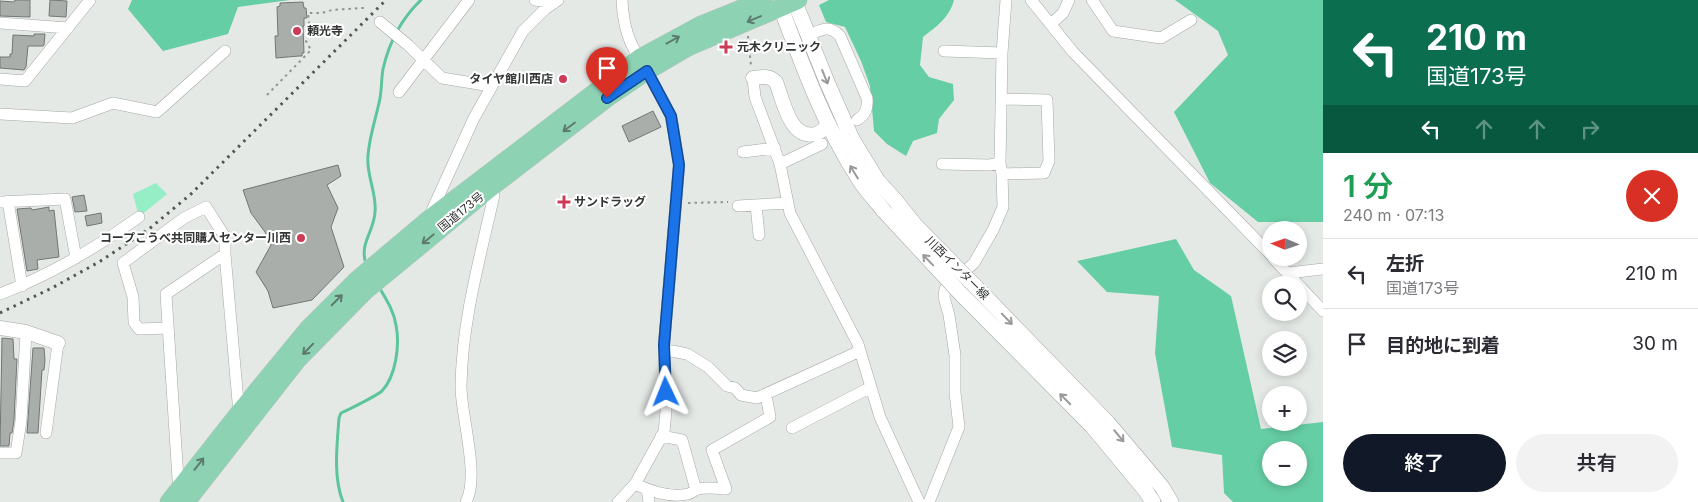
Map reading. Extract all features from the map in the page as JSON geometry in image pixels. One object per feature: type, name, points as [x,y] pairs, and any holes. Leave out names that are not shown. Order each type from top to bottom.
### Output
[{"type":"highway","name":"国道173号","points":[[183,494],[239,413],[308,329],[358,280],[428,220],[487,182],[643,65],[701,25],[763,0]]},
{"type":"highway","name":"国道173号","points":[[643,65],[790,2]]},
{"type":"highway","name":"国道173号","points":[[169,502],[183,494],[298,359],[365,291],[487,182]]},
{"type":"main road","name":"川西インター線","points":[[790,2],[808,36],[852,139],[877,180],[968,289],[1092,426],[1153,502]]},
{"type":"main road","name":"川西インター線","points":[[790,2],[810,85],[836,142],[861,183],[898,228],[968,289],[1108,423],[1162,487],[1170,502]]},
{"type":"street","points":[[0,79],[25,81],[90,0]]},
{"type":"street","points":[[399,92],[469,0]]},
{"type":"street","points":[[535,0],[556,1]]},
{"type":"street","points":[[618,502],[635,484],[664,432],[666,412],[664,352],[679,165],[671,116],[634,50],[623,20],[622,0]]},
{"type":"street","points":[[929,502],[959,427],[955,393],[955,355],[944,296],[945,289],[974,264],[994,230],[1003,207],[1001,169],[1002,53],[1006,0]]},
{"type":"street","points":[[1031,0],[1073,52],[1262,246]]},
{"type":"street","points":[[1051,24],[1063,13],[1069,0]]},
{"type":"street","points":[[1092,0],[1113,31],[1161,38],[1191,20]]},
{"type":"street","points":[[428,220],[474,118],[523,31],[556,1]]},
{"type":"street","points":[[380,22],[442,78],[491,86]]},
{"type":"street","points":[[0,23],[68,28]]},
{"type":"street","points":[[808,36],[824,29],[834,30],[840,36],[867,98],[868,107],[865,115],[857,120]]},
{"type":"street","points":[[0,114],[72,118],[113,103],[157,112],[225,51]]},
{"type":"street","points":[[944,51],[1002,53]]},
{"type":"street","points":[[829,126],[816,134],[805,134],[798,131],[791,124],[776,82],[772,78],[763,76],[753,78],[755,97],[780,164],[790,213],[860,351],[880,417],[919,502]]},
{"type":"street","points":[[942,164],[990,165],[1001,169],[1044,172],[1049,161],[1047,100],[1002,99]]},
{"type":"street","points":[[780,164],[822,144]]},
{"type":"street","points":[[744,152],[775,148]]},
{"type":"street","points":[[466,502],[470,495],[471,470],[461,386],[466,317],[494,195],[487,182]]},
{"type":"street","points":[[22,286],[4,201],[66,199],[76,258]]},
{"type":"street","points":[[738,206],[788,203]]},
{"type":"street","points":[[756,205],[759,235]]},
{"type":"street","points":[[168,328],[139,329],[134,322],[133,297],[123,263],[184,218],[206,207],[225,237],[239,413]]},
{"type":"street","points":[[0,294],[22,286],[76,258],[107,240],[139,217]]},
{"type":"street","points":[[183,494],[178,479],[166,294],[225,254]]},
{"type":"street","points":[[1281,266],[1323,311]]},
{"type":"street","points":[[1288,273],[1323,269]]},
{"type":"street","points":[[0,328],[26,332],[58,344],[46,433]]},
{"type":"street","points":[[0,453],[16,454],[21,421],[26,332]]},
{"type":"street","points":[[664,352],[672,351],[687,354],[708,368],[727,386],[735,388],[741,395],[758,398],[860,351]]},
{"type":"street","points":[[792,428],[871,387]]},
{"type":"street","points":[[635,484],[647,489],[674,495],[692,495],[711,488],[726,489],[712,450],[770,417],[766,395]]},
{"type":"street","points":[[661,436],[682,440],[692,495]]},
{"type":"street","points":[[647,489],[649,502]]},
{"type":"path","points":[[267,95],[311,50],[306,41],[310,31],[308,13],[363,8],[366,10]]},
{"type":"path","points":[[747,22],[753,78]]},
{"type":"path","points":[[676,203],[736,202],[738,206]]},
{"type":"green space","points":[[132,0],[290,0],[238,7],[228,34],[163,51],[128,9]]},
{"type":"green space","points":[[829,0],[954,0],[946,17],[923,37],[920,65],[929,77],[953,84],[954,100],[939,119],[937,133],[913,141],[906,156],[887,144],[874,131],[870,86],[861,61],[845,27],[826,22],[819,5]]},
{"type":"green space","points":[[1175,0],[1323,0],[1323,222],[1258,222],[1210,183],[1174,112],[1228,55],[1218,31]]},
{"type":"green space","points":[[156,183],[167,194],[139,217],[133,194]]},
{"type":"green space","points":[[1176,239],[1194,270],[1231,296],[1262,431],[1307,431],[1307,424],[1323,422],[1323,502],[1233,502],[1224,493],[1222,455],[1172,447],[1155,353],[1159,296],[1107,292],[1077,261]]},
{"type":"building","points":[[15,0],[30,0],[30,17],[0,16],[0,1],[14,2]]},
{"type":"building","points":[[50,0],[67,1],[66,17],[49,16]]},
{"type":"building","name":"頼光寺","points":[[303,2],[307,18],[304,18],[303,26],[304,53],[302,53],[302,56],[276,58],[275,36],[278,36],[277,7],[280,6],[280,3]]},
{"type":"building","points":[[34,34],[45,34],[44,45],[28,46],[24,70],[0,68],[0,57],[10,57],[10,54],[12,54],[13,35],[34,36]]},
{"type":"building","points":[[653,111],[661,127],[629,142],[622,126]]},
{"type":"building","name":"コープこうべ共同購入センター川西","points":[[338,165],[341,176],[327,185],[338,208],[331,227],[344,267],[312,300],[273,308],[268,291],[256,272],[271,245],[265,232],[251,213],[243,190]]},
{"type":"building","points":[[84,195],[87,211],[75,212],[72,197]]},
{"type":"building","points":[[49,207],[49,211],[54,210],[59,257],[37,260],[38,269],[27,271],[17,209],[31,208],[32,210]]},
{"type":"building","points":[[101,213],[102,223],[87,226],[85,216]]},
{"type":"building","points":[[2,338],[13,339],[14,359],[17,359],[14,420],[9,446],[0,446]]},
{"type":"building","points":[[33,348],[44,348],[45,360],[44,370],[42,370],[38,433],[27,433]]},
{"type":"waterway","points":[[366,264],[364,250],[375,212],[368,156],[380,99],[383,69],[397,31],[421,0]]},
{"type":"waterway","points":[[343,502],[337,472],[339,418],[341,413],[382,391],[391,377],[396,360],[397,333],[395,320],[379,287]]},
{"type":"railway","points":[[0,313],[52,288],[99,262],[149,229],[191,194],[386,0]]},
{"type":"place","name":"頼光寺","points":[[297,31]]},
{"type":"place","name":"元木クリニック","points":[[726,47]]},
{"type":"place","name":"タイヤ館川西店","points":[[563,79]]},
{"type":"place","name":"サンドラッグ","points":[[564,202]]},
{"type":"place","name":"コープこうべ共同購入センター川西","points":[[301,238]]},
{"type":"route","points":[[607,98],[647,71],[671,116],[679,165],[664,345],[666,392]]}]
